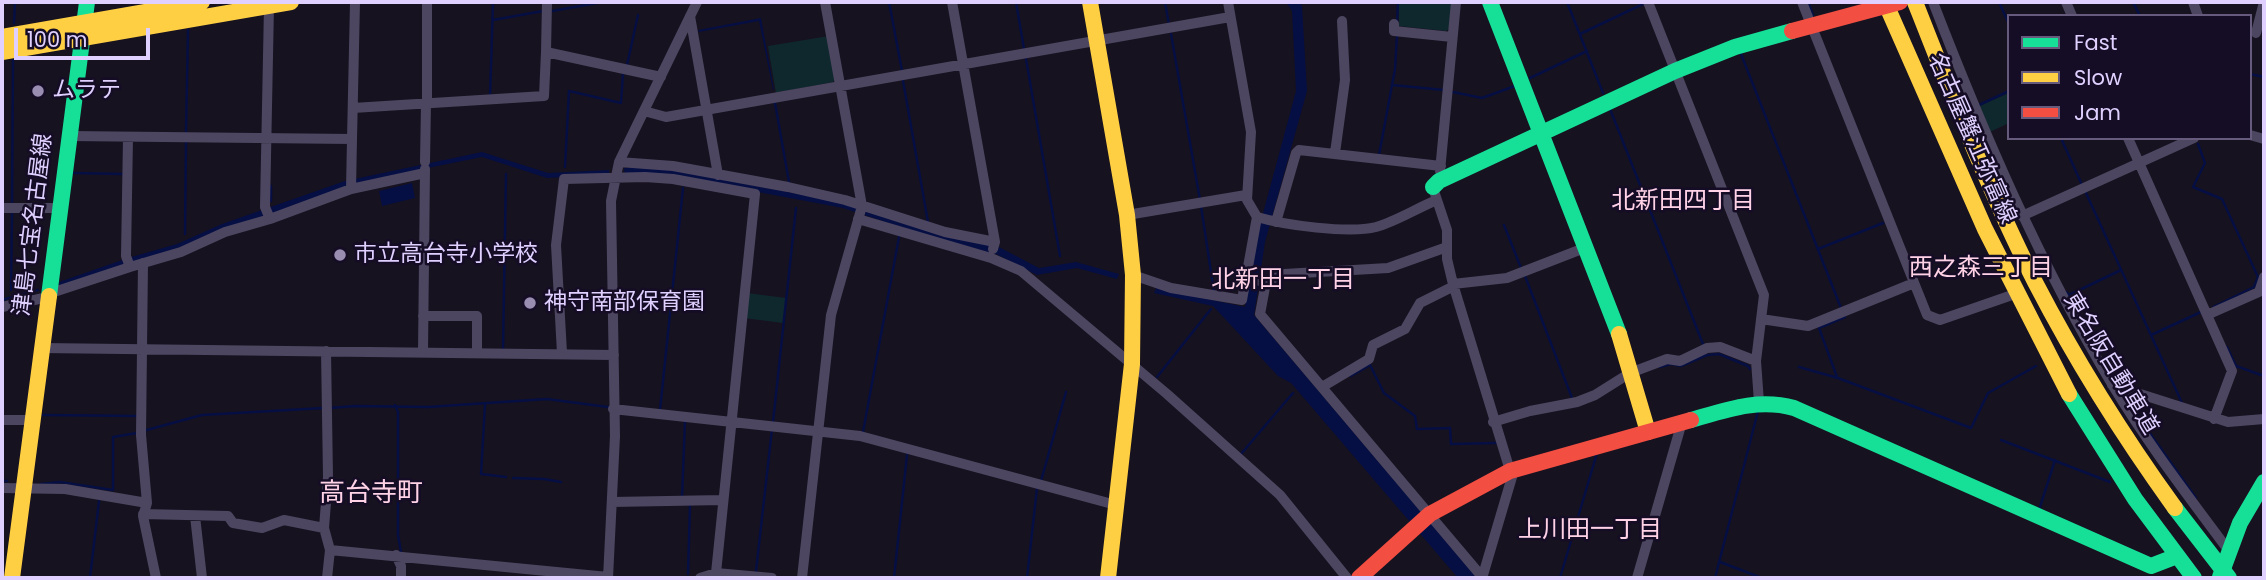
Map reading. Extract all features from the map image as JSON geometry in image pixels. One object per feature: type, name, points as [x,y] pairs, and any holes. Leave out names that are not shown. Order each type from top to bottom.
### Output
[{"type":"main road","name":"津島七宝名古屋線","points":[[12,578],[87,2]]},
{"type":"main road","points":[[2,52],[202,2]]},
{"type":"main road","points":[[2,37],[83,30],[291,2]]},
{"type":"main road","points":[[1090,2],[1127,215],[1133,275],[1132,364],[1108,578]]},
{"type":"main road","points":[[1490,2],[1613,315],[1647,432]]},
{"type":"main road","name":"東名阪自動車道","points":[[1915,2],[2008,225],[2053,316],[2136,453],[2230,578]]},
{"type":"main road","points":[[1437,183],[1675,71],[1735,47],[1893,3]]},
{"type":"main road","name":"東名阪自動車道","points":[[1893,3],[2040,320],[2105,430],[2157,507],[2211,578]]},
{"type":"main road","name":"名古屋蟹江弥富線","points":[[1893,3],[2015,294],[2080,415],[2135,499],[2193,578]]},
{"type":"main road","points":[[1359,578],[1429,515],[1510,471],[1759,402],[1779,403],[1801,410],[2151,566],[2177,556]]},
{"type":"main road","points":[[2220,578],[2229,551],[2260,497],[2264,482]]},
{"type":"street","points":[[351,184],[355,2]]},
{"type":"street","points":[[423,352],[427,2]]},
{"type":"street","points":[[353,108],[544,96],[547,2]]},
{"type":"street","points":[[330,550],[608,577],[615,436],[611,201],[614,178],[619,162],[697,2]]},
{"type":"street","points":[[802,578],[831,315],[860,212],[825,2]]},
{"type":"street","points":[[953,2],[993,250]]},
{"type":"street","points":[[1228,2],[1251,132],[1246,195],[1251,209],[1258,217],[1275,222],[1334,229],[1376,227],[1437,183]]},
{"type":"street","points":[[1455,2],[1437,183],[1447,230],[1447,259],[1453,285],[1512,477],[1483,576]]},
{"type":"street","points":[[1648,2],[1764,295],[1756,361],[1759,402]]},
{"type":"street","points":[[1802,2],[1927,315],[1940,320],[2015,294]]},
{"type":"street","points":[[1933,2],[2022,216],[2113,386],[2229,551]]},
{"type":"street","points":[[2257,33],[2264,2]]},
{"type":"street","points":[[268,214],[269,6]]},
{"type":"street","points":[[690,16],[718,175]]},
{"type":"street","points":[[644,111],[666,117],[964,62],[1230,17]]},
{"type":"street","points":[[1335,153],[1345,80],[1342,21]]},
{"type":"street","points":[[1394,24],[1394,31],[1452,37]]},
{"type":"street","points":[[546,52],[661,77]]},
{"type":"street","points":[[69,136],[352,139]]},
{"type":"street","points":[[128,137],[128,263]]},
{"type":"street","points":[[2129,140],[2232,371],[2214,419]]},
{"type":"street","points":[[2022,216],[2190,140]]},
{"type":"street","points":[[1275,222],[1299,150],[1335,153],[1437,183]]},
{"type":"street","points":[[619,162],[673,166],[788,187],[860,212],[993,250]]},
{"type":"street","points":[[2,307],[48,295],[128,263],[142,263],[181,252],[268,214],[351,184],[425,168]]},
{"type":"street","points":[[562,353],[556,245],[564,179],[673,179],[755,194],[716,573]]},
{"type":"street","points":[[1127,215],[1246,195]]},
{"type":"street","points":[[2,208],[60,208]]},
{"type":"street","points":[[860,212],[945,232],[993,250],[1021,271],[1132,364],[1280,495],[1347,578]]},
{"type":"street","points":[[1133,275],[1171,288],[1242,300],[1258,217]]},
{"type":"street","points":[[1245,278],[1266,282],[1284,274],[1388,268],[1447,247]]},
{"type":"street","points":[[1322,387],[1369,359],[1373,345],[1405,329],[1420,303],[1453,285],[1507,278],[1587,247]]},
{"type":"street","points":[[142,263],[141,432],[145,509],[156,578]]},
{"type":"street","points":[[2207,315],[2259,292],[2264,277]]},
{"type":"street","points":[[1266,282],[1260,314],[1483,576]]},
{"type":"street","points":[[1761,319],[1808,326],[1914,283]]},
{"type":"street","points":[[423,316],[477,316],[477,353]]},
{"type":"street","points":[[1493,422],[1530,411],[1577,402],[1595,395],[1630,373],[1667,359],[1680,361],[1706,348],[1720,347],[1756,361]]},
{"type":"street","points":[[41,348],[614,355]]},
{"type":"street","points":[[326,351],[328,477],[324,528],[330,550],[327,578]]},
{"type":"street","points":[[2045,351],[2083,368],[2113,386],[2214,419],[2228,422],[2264,419]]},
{"type":"street","points":[[613,409],[860,436],[1116,505]]},
{"type":"street","points":[[2,420],[32,420]]},
{"type":"street","points":[[1637,578],[1682,422]]},
{"type":"street","points":[[2,488],[65,489],[145,509],[195,516],[228,516],[233,523],[262,528],[284,520],[324,528]]},
{"type":"street","points":[[612,502],[723,500]]},
{"type":"street","points":[[195,516],[202,578]]},
{"type":"street","points":[[400,556],[401,578]]},
{"type":"street","points":[[700,578],[716,573],[772,578]]},
{"type":"green space","points":[[1399,2],[1452,2],[1450,28],[1446,31],[1399,26]]},
{"type":"green space","points":[[829,36],[836,77],[833,82],[776,93],[768,46]]},
{"type":"green space","points":[[2007,94],[2007,124],[1990,132],[1979,106]]},
{"type":"green space","points":[[747,293],[786,298],[783,323],[744,318]]},
{"type":"shaded area","points":[[1286,2],[1299,2],[1302,6],[1307,91],[1265,242],[1254,315],[1477,578],[1458,578],[1291,383],[1278,376],[1213,306],[1154,293],[1156,288],[1245,307],[1255,243],[1296,91],[1292,11]]},
{"type":"shaded area","points":[[761,18],[774,90],[759,21],[699,32],[698,30]]},
{"type":"shaded area","points":[[482,152],[548,173],[609,170],[609,175],[547,178],[482,157],[418,170],[58,287],[59,282],[177,244],[222,224],[345,181]]},
{"type":"shaded area","points":[[624,168],[674,170],[845,203],[997,246],[1039,268],[1076,262],[1119,274],[1117,279],[1077,268],[1037,275],[996,254],[946,242],[843,208],[673,176],[625,175]]},
{"type":"shaded area","points":[[412,183],[415,198],[382,206],[379,191]]},
{"type":"waterway","points":[[14,23],[15,2]]},
{"type":"waterway","points":[[490,97],[493,2]]},
{"type":"waterway","points":[[552,11],[603,2]]},
{"type":"waterway","points":[[889,2],[902,71]]},
{"type":"waterway","points":[[1016,2],[1024,49]]},
{"type":"waterway","points":[[1165,2],[1169,25]]},
{"type":"waterway","points":[[1397,22],[1398,2]]},
{"type":"waterway","points":[[1567,2],[1603,93]]},
{"type":"waterway","points":[[1808,2],[1813,15]]},
{"type":"waterway","points":[[1999,2],[2007,20]]},
{"type":"waterway","points":[[2133,2],[2139,14]]},
{"type":"waterway","points":[[1580,34],[1643,4]]},
{"type":"waterway","points":[[493,20],[543,11]]},
{"type":"waterway","points":[[627,65],[638,15]]},
{"type":"waterway","points":[[186,132],[188,30]]},
{"type":"waterway","points":[[1171,34],[1200,200]]},
{"type":"waterway","points":[[1379,155],[1395,69],[1397,35]]},
{"type":"waterway","points":[[1530,78],[1587,51]]},
{"type":"waterway","points":[[1741,54],[1841,308]]},
{"type":"waterway","points":[[1026,59],[1060,256]]},
{"type":"waterway","points":[[12,203],[13,60]]},
{"type":"waterway","points":[[565,167],[569,91],[621,103],[623,73]]},
{"type":"waterway","points":[[2252,74],[2264,77]]},
{"type":"waterway","points":[[903,81],[928,222]]},
{"type":"waterway","points":[[1392,85],[1444,90]]},
{"type":"waterway","points":[[1453,92],[1482,98],[1515,86]]},
{"type":"waterway","points":[[1979,105],[2007,92]]},
{"type":"waterway","points":[[775,103],[789,182]]},
{"type":"waterway","points":[[1610,109],[1703,344]]},
{"type":"waterway","points":[[2062,140],[2082,185]]},
{"type":"waterway","points":[[185,234],[186,142]]},
{"type":"waterway","points":[[2198,144],[2205,163],[2193,187],[2222,199],[2258,277],[2254,287],[2213,307]]},
{"type":"waterway","points":[[74,173],[123,174]]},
{"type":"waterway","points":[[503,349],[506,174]]},
{"type":"waterway","points":[[271,186],[271,201]]},
{"type":"waterway","points":[[660,410],[683,188]]},
{"type":"waterway","points":[[2086,193],[2182,403]]},
{"type":"waterway","points":[[1201,206],[1214,292]]},
{"type":"waterway","points":[[773,422],[796,208]]},
{"type":"waterway","points":[[11,290],[12,213]]},
{"type":"waterway","points":[[1818,249],[1883,223]]},
{"type":"waterway","points":[[1504,225],[1521,268]]},
{"type":"waterway","points":[[863,432],[899,237]]},
{"type":"waterway","points":[[2066,292],[2069,295],[2121,270]]},
{"type":"waterway","points":[[1525,276],[1572,398]]},
{"type":"waterway","points":[[2,300],[38,290]]},
{"type":"waterway","points":[[1157,377],[1211,309]]},
{"type":"waterway","points":[[2151,335],[2201,312]]},
{"type":"waterway","points":[[1837,377],[1819,328],[1845,317]]},
{"type":"waterway","points":[[2227,347],[2236,366],[2264,376]]},
{"type":"waterway","points":[[1660,367],[1671,364],[1681,366],[1707,355],[1719,354],[1750,369]]},
{"type":"waterway","points":[[1351,376],[1370,365],[1384,393],[1415,416],[1417,429],[1450,428],[1451,444],[1496,443]]},
{"type":"waterway","points":[[1799,367],[1838,378],[1971,428],[1988,393],[2036,366]]},
{"type":"waterway","points":[[1041,481],[1066,392]]},
{"type":"waterway","points":[[1241,454],[1293,393]]},
{"type":"waterway","points":[[2128,396],[2143,424]]},
{"type":"waterway","points":[[330,408],[428,407],[547,399],[608,407]]},
{"type":"waterway","points":[[395,405],[398,412],[398,535],[401,552]]},
{"type":"waterway","points":[[485,405],[481,474],[506,477]]},
{"type":"waterway","points":[[143,431],[202,415],[323,408]]},
{"type":"waterway","points":[[1715,578],[1758,411]]},
{"type":"waterway","points":[[43,415],[137,416]]},
{"type":"waterway","points":[[682,498],[685,421]]},
{"type":"waterway","points":[[756,571],[772,429]]},
{"type":"waterway","points":[[2149,432],[2196,498]]},
{"type":"waterway","points":[[41,484],[60,482],[113,490],[113,437],[137,433]]},
{"type":"waterway","points":[[2001,440],[2110,482]]},
{"type":"waterway","points":[[1560,578],[1597,453]]},
{"type":"waterway","points":[[894,578],[907,455]]},
{"type":"waterway","points":[[2039,510],[2055,460]]},
{"type":"waterway","points":[[513,478],[561,482]]},
{"type":"waterway","points":[[2,481],[7,481]]},
{"type":"waterway","points":[[1027,578],[1037,488]]},
{"type":"waterway","points":[[90,578],[99,501]]},
{"type":"waterway","points":[[688,574],[690,505]]},
{"type":"waterway","points":[[1720,562],[1762,578]]},
{"type":"traffic: fast","points":[[49,296],[87,2]]},
{"type":"traffic: fast","points":[[1490,2],[1619,334]]},
{"type":"traffic: fast","points":[[1433,187],[1439,181],[1675,71],[1735,47],[1792,31]]},
{"type":"traffic: fast","points":[[2069,394],[2135,499],[2194,578]]},
{"type":"traffic: fast","points":[[1691,420],[1755,405],[1794,408],[2151,566],[2177,556]]},
{"type":"traffic: fast","points":[[2220,577],[2240,523],[2264,482]]},
{"type":"traffic: fast","points":[[2175,508],[2229,578]]},
{"type":"traffic: slow","points":[[2,37],[202,2]]},
{"type":"traffic: slow","points":[[2,52],[291,2]]},
{"type":"traffic: slow","points":[[1090,2],[1127,215],[1133,275],[1132,364],[1108,578]]},
{"type":"traffic: slow","points":[[1885,2],[1985,229],[2069,394]]},
{"type":"traffic: slow","points":[[1915,2],[1957,108],[2035,282],[2101,398],[2175,508]]},
{"type":"traffic: slow","points":[[12,578],[49,296]]},
{"type":"traffic: slow","points":[[1619,334],[1648,432]]},
{"type":"traffic: jam","points":[[1792,31],[1900,2]]},
{"type":"traffic: jam","points":[[1359,578],[1430,514],[1510,471],[1691,420]]},
{"type":"place","name":"ムラテ","points":[[38,91]]},
{"type":"place","name":"市立高台寺小学校","points":[[340,255]]},
{"type":"place","name":"神守南部保育園","points":[[530,303]]},
{"type":"district","name":"北新田四丁目","points":[[1683,202]]},
{"type":"district","name":"西之森三丁目","points":[[1981,269]]},
{"type":"district","name":"北新田一丁目","points":[[1283,281]]},
{"type":"district","name":"高台寺町","points":[[371,494]]},
{"type":"district","name":"上川田一丁目","points":[[1590,531]]}]
